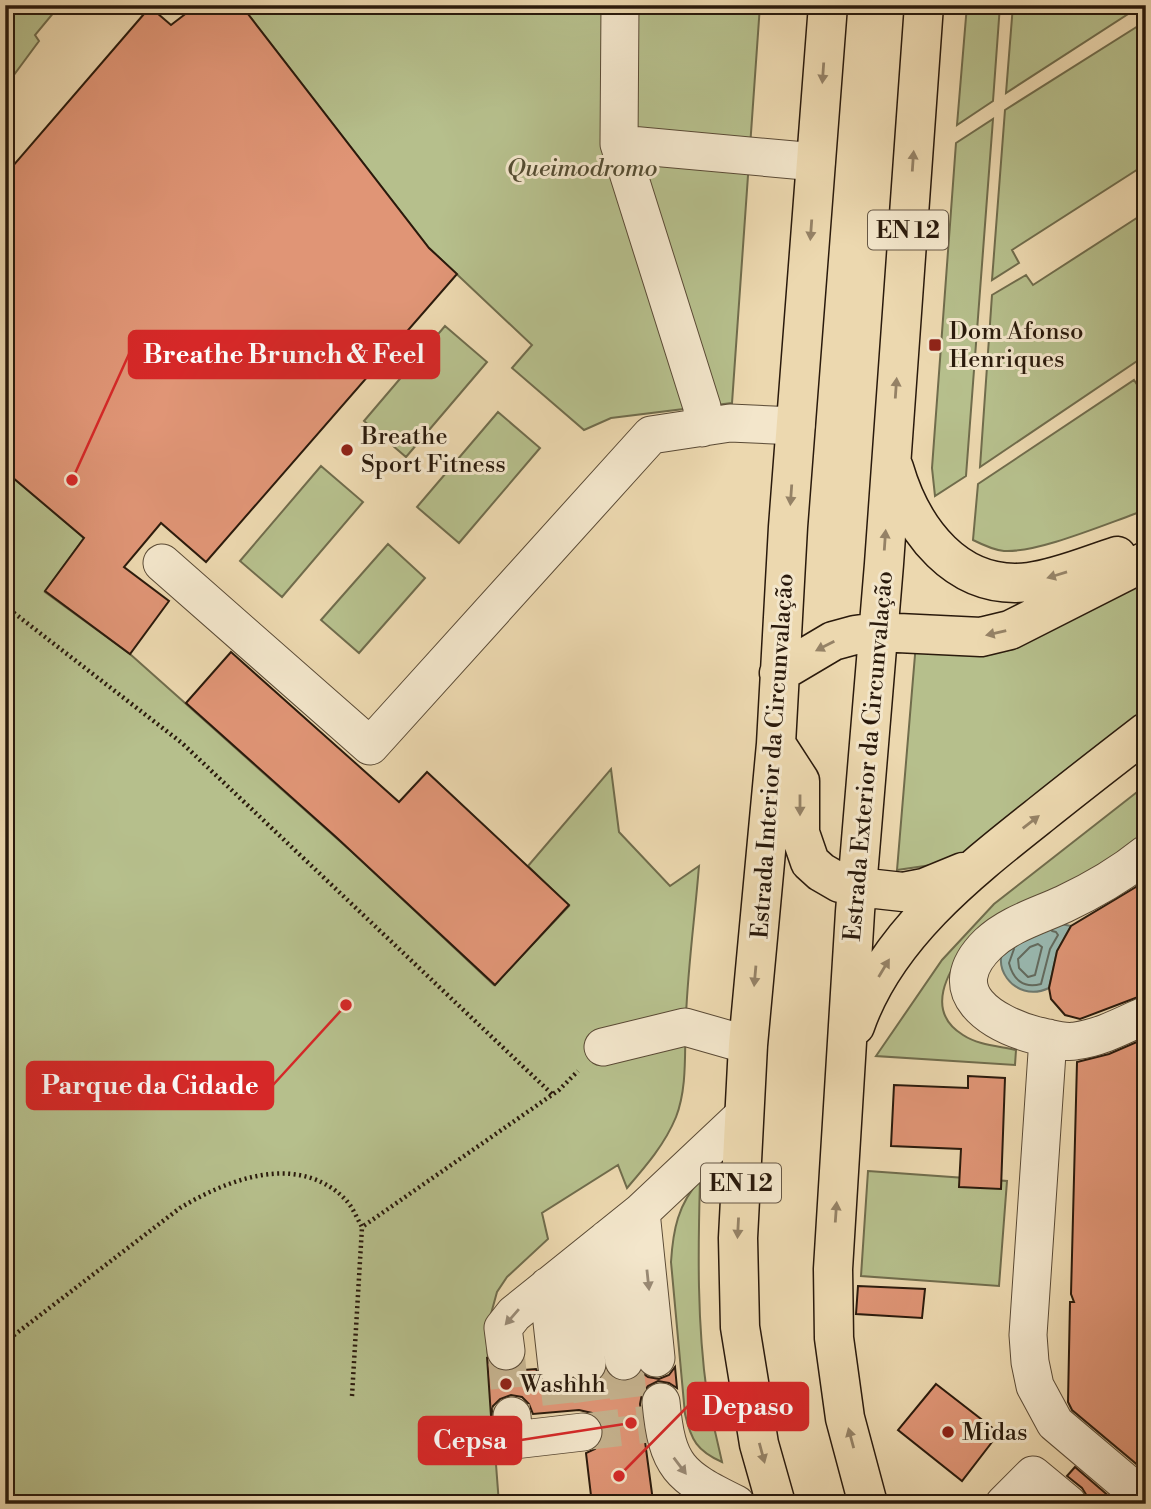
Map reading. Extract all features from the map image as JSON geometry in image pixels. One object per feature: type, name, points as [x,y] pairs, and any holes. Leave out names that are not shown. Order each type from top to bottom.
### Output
[{"type":"main road","name":"Estrada Interior da Circunvalação","points":[[776,1504],[759,1444],[740,1327],[738,1238],[748,1045],[776,744],[796,426],[828,5]]},
{"type":"main road","name":"Estrada Exterior da Circunvalação","points":[[869,1504],[845,1418],[834,1338],[833,1269],[846,1052],[924,5]]},
{"type":"main road","points":[[891,456],[900,488],[922,530],[943,555],[974,575],[992,581],[1030,582],[1146,547]]},
{"type":"main road","points":[[779,673],[833,641],[877,632],[981,637],[1010,630],[1146,561]]},
{"type":"main road","points":[[846,1052],[862,1005],[896,948],[978,864],[1146,732]]},
{"type":"main road","points":[[776,744],[800,781],[800,833],[810,862],[821,872],[840,883],[902,892],[925,888],[978,864]]},
{"type":"street","points":[[620,5],[619,144],[702,407],[702,428]]},
{"type":"street","points":[[619,144],[816,162]]},
{"type":"street","points":[[162,563],[370,746],[651,435],[730,423],[796,426]]},
{"type":"street","points":[[1146,854],[1120,875],[1004,931],[987,944],[974,962],[967,979],[970,993],[985,1013],[1021,1031],[1048,1038],[1073,1042],[1101,1034],[1146,1015]]},
{"type":"street","points":[[603,1047],[685,1027],[748,1045]]},
{"type":"street","points":[[1048,1038],[1028,1335],[1035,1386],[1055,1423],[1146,1500]]},
{"type":"street","points":[[506,1351],[503,1328],[514,1314],[641,1212],[744,1115]]},
{"type":"street","points":[[607,1239],[640,1359],[641,1212]]},
{"type":"street","points":[[561,1276],[572,1365]]},
{"type":"street","points":[[512,1416],[514,1440],[570,1425]]},
{"type":"street","points":[[658,1416],[668,1449],[683,1473],[709,1491],[736,1504]]},
{"type":"street","points":[[1004,1504],[1033,1475],[1068,1504]]},
{"type":"path","points":[[5,607],[182,743],[552,1094]]},
{"type":"path","points":[[362,1227],[552,1094],[603,1047]]},
{"type":"path","points":[[5,1342],[180,1208],[204,1194],[230,1182],[273,1173],[302,1176],[327,1185],[346,1200],[362,1227],[352,1396]]},
{"type":"green space","points":[[5,5],[60,5],[35,35],[39,41],[5,87]]},
{"type":"green space","name":"Queimodromo","points":[[241,5],[760,5],[732,403],[611,418],[584,430],[512,368],[532,345],[429,248]]},
{"type":"green space","points":[[967,5],[1000,5],[993,101],[957,125]]},
{"type":"green space","points":[[1013,5],[1142,5],[1006,93]]},
{"type":"green space","points":[[1146,21],[1146,164],[1012,250],[1019,263],[992,280],[1005,110]]},
{"type":"green space","points":[[993,119],[966,476],[935,496],[932,468],[956,143]]},
{"type":"green space","points":[[1146,212],[1146,355],[980,467],[992,295],[1026,275],[1033,285]]},
{"type":"green space","points":[[445,326],[487,362],[406,457],[364,421]]},
{"type":"green space","points":[[1134,380],[1138,386],[1146,380],[1146,392],[1143,394],[1146,398],[1146,510],[1055,542],[1019,550],[996,550],[973,540],[978,484]]},
{"type":"green space","points":[[498,412],[540,448],[459,543],[417,507]]},
{"type":"green space","points":[[321,466],[363,502],[282,597],[240,561]]},
{"type":"green space","points":[[5,471],[84,538],[45,592],[130,654],[352,852],[494,985],[569,906],[528,866],[611,769],[619,832],[670,886],[699,866],[687,997],[684,1080],[680,1105],[672,1127],[627,1188],[618,1165],[542,1213],[548,1239],[507,1277],[497,1292],[486,1332],[499,1504],[5,1504]]},
{"type":"green space","points":[[388,544],[425,578],[359,653],[321,620]]},
{"type":"green space","points":[[1146,580],[1146,709],[952,862],[897,870],[916,643],[976,656],[1014,649]]},
{"type":"green space","points":[[1146,785],[1146,836],[968,945],[947,979],[942,1003],[951,1025],[975,1041],[1016,1050],[1015,1065],[876,1056],[942,960],[994,904]]},
{"type":"green space","points":[[868,1171],[1007,1181],[999,1286],[861,1276]]},
{"type":"green space","points":[[700,1180],[701,1341],[707,1394],[722,1462],[696,1444],[687,1423],[671,1262],[678,1218],[686,1198]]},
{"type":"water","points":[[1061,924],[1071,926],[1057,951],[1049,988],[1036,992],[1024,991],[1015,986],[1002,969],[1003,951],[1015,940]]},
{"type":"building","points":[[197,5],[241,5],[429,248],[457,274],[206,562],[161,523],[124,567],[169,601],[130,654],[45,591],[84,538],[5,471],[5,175],[150,7],[171,25]]},
{"type":"building","points":[[231,652],[399,802],[427,772],[569,905],[495,985],[336,837],[186,703]]},
{"type":"building","points":[[1146,881],[1146,994],[1080,1019],[1065,1015],[1051,999],[1049,988],[1057,951],[1071,926]]},
{"type":"building","points":[[1146,1038],[1146,1472],[1072,1410],[1068,1402],[1070,1302],[1074,1302],[1071,1294],[1077,1062],[1109,1054]]},
{"type":"building","points":[[968,1076],[1005,1078],[1001,1189],[959,1187],[961,1149],[891,1146],[894,1085],[968,1088]]},
{"type":"building","points":[[858,1286],[925,1289],[922,1318],[856,1314]]},
{"type":"building","points":[[487,1357],[490,1364],[499,1371],[509,1372],[522,1364],[523,1370],[536,1369],[541,1380],[548,1386],[559,1388],[573,1379],[580,1384],[590,1385],[600,1380],[606,1372],[617,1381],[628,1382],[641,1372],[648,1377],[659,1379],[669,1375],[675,1367],[677,1388],[658,1381],[648,1386],[642,1394],[640,1404],[653,1501],[592,1504],[586,1453],[595,1449],[602,1441],[604,1430],[600,1420],[592,1413],[579,1410],[533,1414],[522,1397],[511,1395],[500,1399],[493,1406],[491,1416]]},
{"type":"building","name":"Midas","points":[[936,1384],[999,1433],[962,1481],[898,1430]]},
{"type":"building","points":[[1075,1467],[1118,1504],[1088,1504],[1082,1488],[1067,1476]]},
{"type":"tunnel","points":[[506,1351],[512,1416]]},
{"type":"tunnel","points":[[624,1361],[632,1426]]},
{"type":"tunnel","points":[[587,1364],[596,1430]]},
{"type":"tunnel","points":[[557,1367],[562,1411]]},
{"type":"tunnel","points":[[583,1432],[649,1424]]},
{"type":"place","name":"Dom Afonso Henriques","points":[[935,345]]},
{"type":"place","name":"Breathe Sport Fitness","points":[[347,450]]},
{"type":"place","name":"Breathe Brunch & Feel","points":[[72,480]]},
{"type":"place","name":"Parque da Cidade","points":[[346,1005]]},
{"type":"place","name":"Washhh","points":[[506,1384]]},
{"type":"place","name":"Cepsa","points":[[631,1423]]},
{"type":"place","name":"Midas","points":[[948,1432]]},
{"type":"place","name":"Depaso","points":[[619,1476]]}]
